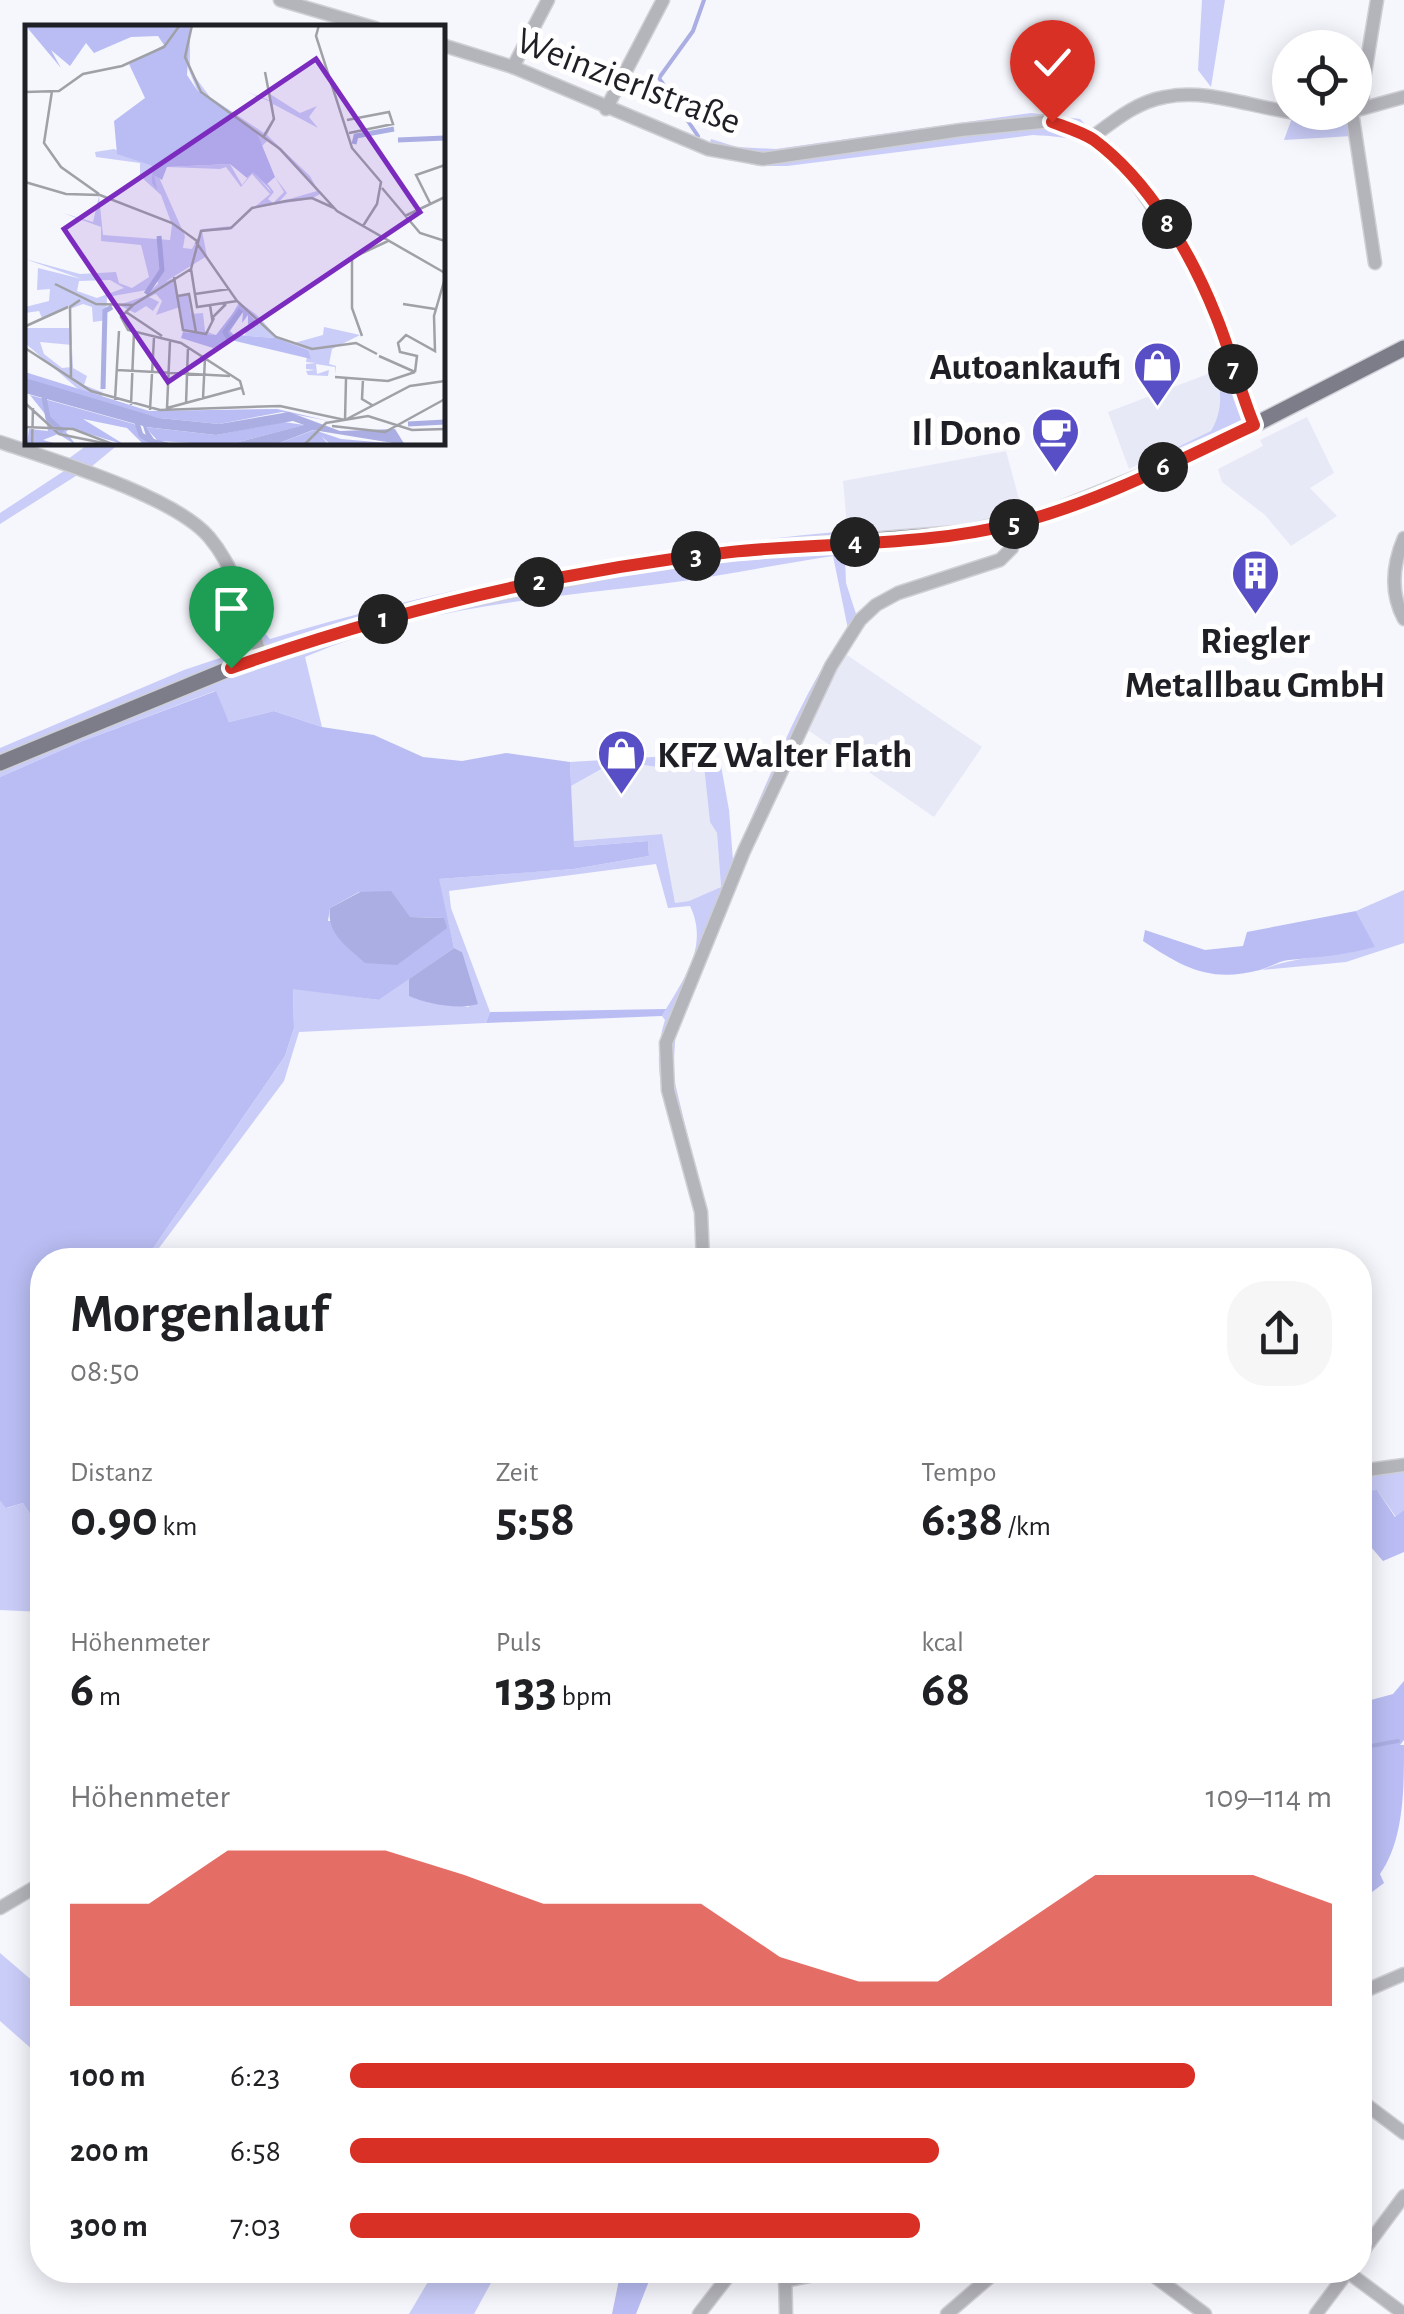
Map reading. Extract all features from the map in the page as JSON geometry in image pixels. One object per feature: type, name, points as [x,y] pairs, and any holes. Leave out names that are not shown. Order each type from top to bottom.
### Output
[{"type":"main road","points":[[0,762],[139,703],[261,658],[410,611],[647,562],[965,533],[1014,524],[1099,495],[1254,425],[1404,348]]},
{"type":"street","points":[[280,0],[366,25]]},
{"type":"street","points":[[513,66],[548,0]]},
{"type":"street","points":[[606,109],[663,0]]},
{"type":"street","points":[[1372,31],[1377,0]]},
{"type":"street","name":"Weinzierlstraße","points":[[445,46],[513,66],[708,150],[763,159],[961,130],[1052,122],[1091,138],[1129,173],[1186,255],[1215,313],[1254,425]]},
{"type":"street","points":[[1091,138],[1124,113],[1165,96],[1204,96],[1272,111]]},
{"type":"street","points":[[1372,106],[1404,97]]},
{"type":"street","points":[[1358,130],[1375,263]]},
{"type":"street","points":[[0,442],[105,480],[195,524],[225,560],[261,658]]},
{"type":"street","points":[[703,1248],[701,1212],[668,1090],[666,1043],[744,851],[831,666],[860,620],[898,593],[1000,560],[1012,548],[1014,524]]},
{"type":"street","points":[[1404,538],[1394,569],[1397,603],[1404,620]]},
{"type":"street","points":[[1372,1470],[1404,1466]]},
{"type":"street","points":[[0,1908],[30,1890]]},
{"type":"street","points":[[1372,1987],[1404,1974]]},
{"type":"street","points":[[1372,2109],[1404,2133]]},
{"type":"street","points":[[1372,2239],[1404,2196]]},
{"type":"street","points":[[698,2314],[723,2283]]},
{"type":"street","points":[[785,2283],[786,2314]]},
{"type":"street","points":[[950,2313],[983,2283]]},
{"type":"street","points":[[1163,2283],[1204,2314]]},
{"type":"street","points":[[1316,2314],[1338,2283]]},
{"type":"street","points":[[1363,2283],[1404,2314]]},
{"type":"shaded area","points":[[1202,0],[1225,0],[1211,87],[1198,70]]},
{"type":"shaded area","points":[[1031,113],[1080,119],[1143,183],[1185,243],[1252,409],[1245,419],[1138,466],[1211,431],[1220,400],[1215,369],[1225,364],[1194,286],[1168,236],[1135,190],[1087,144],[1033,135],[787,166],[758,166],[707,153],[711,139],[737,147],[776,149]]},
{"type":"shaded area","points":[[1288,130],[1351,130],[1352,136],[1284,140]]},
{"type":"shaded area","points":[[1226,367],[1236,420],[1129,469],[1108,412]]},
{"type":"shaded area","points":[[1307,417],[1334,473],[1310,488],[1337,516],[1291,546],[1265,515],[1222,482],[1218,469],[1263,446],[1260,440]]},
{"type":"shaded area","points":[[87,445],[118,445],[91,467],[208,530],[234,561],[262,630],[270,639],[485,584],[700,547],[847,531],[848,537],[867,553],[845,559],[846,583],[857,617],[844,653],[774,797],[676,1027],[673,1075],[709,1223],[709,1248],[695,1248],[692,1200],[660,1080],[659,1050],[665,1020],[662,1016],[691,963],[697,936],[695,921],[690,906],[668,908],[656,864],[449,891],[451,908],[490,1012],[486,1023],[299,1032],[284,1081],[159,1248],[153,1248],[285,1056],[294,1028],[293,988],[379,1000],[409,979],[409,996],[469,1007],[462,952],[454,948],[438,879],[574,869],[649,856],[648,841],[574,847],[573,841],[662,834],[675,903],[721,887],[717,833],[710,822],[704,766],[671,769],[616,761],[571,786],[570,762],[703,754],[720,760],[733,860],[799,712],[848,629],[833,556],[689,580],[484,606],[395,626],[305,657],[322,727],[274,711],[229,722],[215,691],[0,777],[0,748],[184,670],[247,649],[241,611],[216,555],[190,525],[161,507],[79,474],[0,524],[0,513],[64,471],[18,454],[68,459]]},
{"type":"shaded area","points":[[1006,451],[1023,514],[997,523],[848,537],[843,481]]},
{"type":"shaded area","points":[[844,653],[982,747],[934,817],[805,728]]},
{"type":"shaded area","points":[[216,691],[229,722],[274,711],[322,727],[374,735],[423,757],[462,761],[506,753],[570,762],[574,847],[648,841],[649,856],[574,869],[439,879],[454,948],[379,1000],[293,989],[294,1028],[285,1056],[153,1248],[30,1248],[30,1514],[23,1503],[6,1508],[0,1501],[0,777]],"holes":[[[359,892],[410,917],[444,918],[328,921],[330,908]]]},
{"type":"shaded area","points":[[617,761],[671,769],[704,766],[710,822],[717,833],[721,887],[675,903],[661,834],[573,841],[571,786]]},
{"type":"shaded area","points":[[1404,890],[1404,943],[1346,962],[1262,970],[1288,961],[1374,947],[1356,911]]},
{"type":"shaded area","points":[[391,891],[410,917],[444,918],[447,928],[397,965],[365,963],[335,933],[330,908],[360,892]]},
{"type":"shaded area","points":[[1356,911],[1375,947],[1285,961],[1242,974],[1198,970],[1143,941],[1145,930],[1205,950],[1243,946],[1247,932]]},
{"type":"shaded area","points":[[454,948],[462,952],[478,1004],[443,1005],[409,996],[409,979]]},
{"type":"shaded area","points":[[666,1009],[662,1016],[486,1023],[490,1012]]},
{"type":"shaded area","points":[[1404,1461],[1404,1510],[1396,1517],[1377,1490],[1372,1490],[1372,1465]]},
{"type":"shaded area","points":[[1372,1490],[1377,1490],[1395,1517],[1404,1510],[1404,1552],[1383,1561],[1372,1548]]},
{"type":"shaded area","points":[[0,1501],[7,1508],[23,1503],[30,1514],[30,1611],[0,1610]]},
{"type":"shaded area","points":[[1404,1681],[1401,1814],[1394,1846],[1380,1874],[1384,1883],[1372,1892],[1372,1700],[1393,1694]]},
{"type":"shaded area","points":[[0,1953],[30,1979],[30,2047],[0,2021]]},
{"type":"shaded area","points":[[427,2283],[491,2283],[474,2314],[409,2314]]},
{"type":"shaded area","points":[[618,2283],[648,2283],[636,2314],[612,2314]]},
{"type":"waterway","points":[[698,136],[659,78],[693,31],[704,0]]},
{"type":"waterway","points":[[1372,1746],[1398,1741]]},
{"type":"place","name":"Autoankauf1","points":[[1158,408]]},
{"type":"place","name":"Il Dono","points":[[1056,474]]},
{"type":"place","name":"Riegler Metallbau GmbH","points":[[1255,616]]},
{"type":"place","name":"KFZ Walter Flath","points":[[622,796]]},
{"type":"route","points":[[231,668],[410,611],[526,584],[647,562],[965,533],[1014,524],[1099,495],[1254,425],[1215,313],[1172,230],[1129,173],[1109,154],[1091,138],[1052,122]]}]
